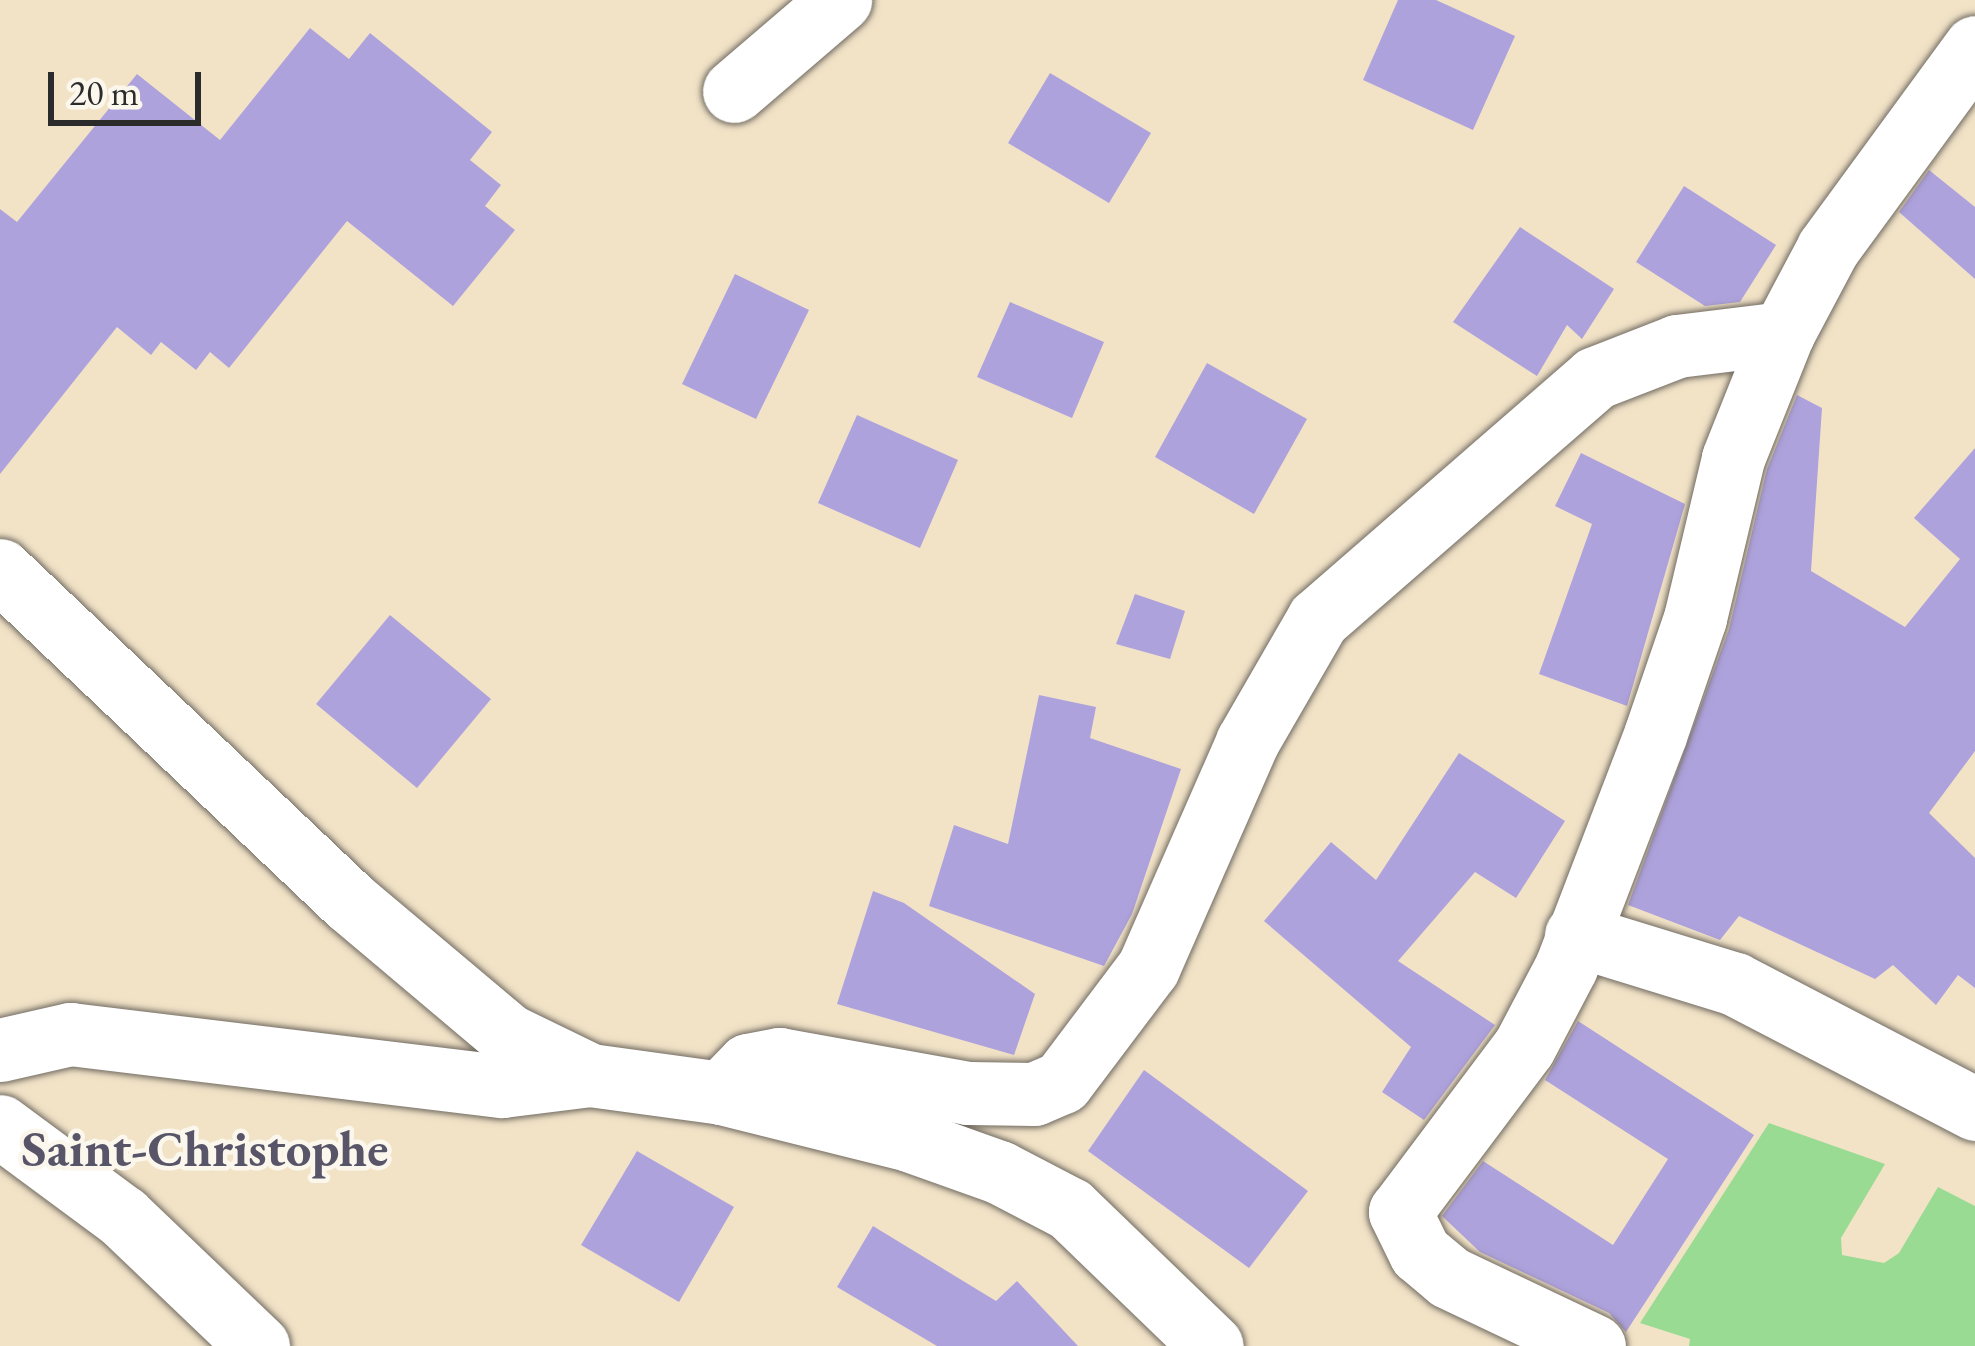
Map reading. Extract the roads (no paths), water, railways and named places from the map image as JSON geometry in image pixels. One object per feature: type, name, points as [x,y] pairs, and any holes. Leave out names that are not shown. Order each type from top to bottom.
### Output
[{"type":"street","points":[[734,91],[840,0]]},
{"type":"street","points":[[1970,0],[1975,25]]},
{"type":"street","points":[[1594,1346],[1449,1277],[1420,1253],[1400,1212],[1524,1047],[1576,934],[1655,735],[1695,618],[1733,458],[1783,333],[1828,248],[1975,47]]},
{"type":"street","points":[[721,1093],[748,1065],[779,1059],[968,1093],[1034,1094],[1063,1082],[1148,968],[1247,742],[1318,619],[1595,378],[1677,346],[1783,333]]},
{"type":"street","points":[[0,570],[350,902],[508,1035],[590,1075]]},
{"type":"street","points":[[1576,934],[1735,984],[1975,1109]]},
{"type":"street","points":[[0,1050],[70,1034],[502,1086],[590,1075],[721,1093],[909,1140],[999,1172],[1070,1209],[1212,1346]]},
{"type":"street","points":[[0,1126],[123,1217],[258,1346]]},
{"type":"district","name":"Saint-Christophe","points":[[205,1148]]}]
